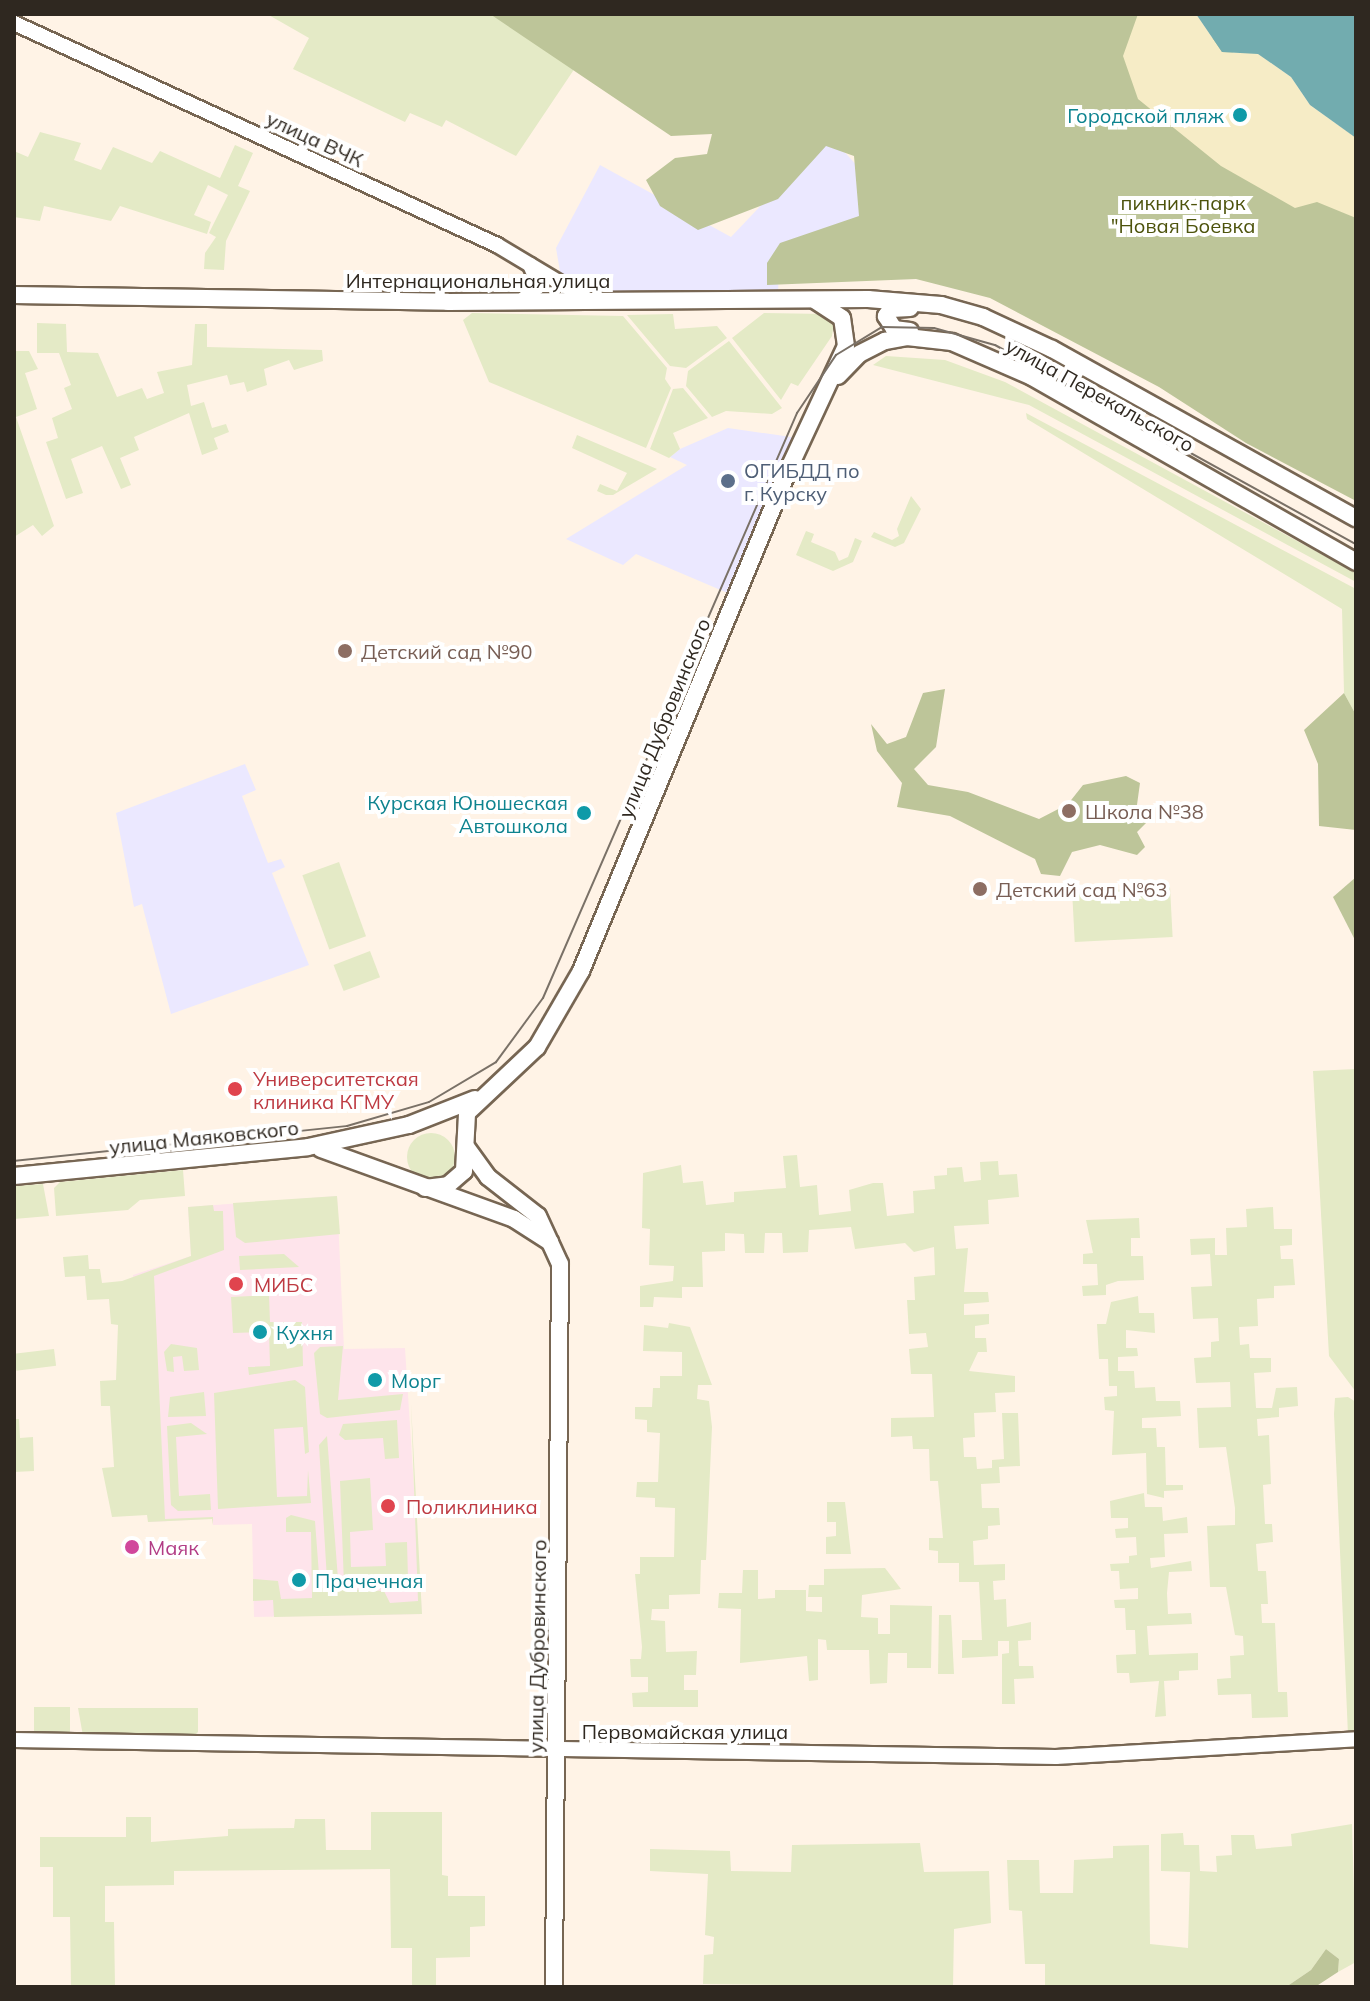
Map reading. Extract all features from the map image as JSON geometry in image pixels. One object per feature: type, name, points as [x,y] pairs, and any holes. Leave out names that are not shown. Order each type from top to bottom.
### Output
[{"type":"main road","name":"Интернациональная улица","points":[[14,295],[521,301],[811,299],[941,305]]},
{"type":"main road","name":"улица Дубровинского","points":[[487,1093],[537,1047],[581,971],[790,466],[826,394],[847,338],[839,312],[811,299]]},
{"type":"main road","name":"улица Перекальского","points":[[941,305],[983,317],[1052,349],[1356,518]]},
{"type":"main road","points":[[952,342],[922,331],[894,329],[887,312],[908,307],[983,317]]},
{"type":"main road","name":"улица Перекальского","points":[[826,394],[849,363],[871,346],[907,337],[952,342],[1032,377],[1356,562]]},
{"type":"main road","points":[[425,1188],[440,1188],[460,1176],[467,1166],[467,1113],[487,1093]]},
{"type":"main road","name":"улица Маяковского","points":[[14,1176],[308,1147],[409,1125],[487,1093]]},
{"type":"main road","points":[[467,1146],[488,1177],[538,1216],[559,1257]]},
{"type":"main road","points":[[308,1147],[337,1152],[527,1225],[550,1242],[559,1257]]},
{"type":"main road","name":"улица Дубровинского","points":[[554,1987],[559,1257]]},
{"type":"street","name":"улица ВЧК","points":[[14,23],[524,259],[593,300]]},
{"type":"street","points":[[521,301],[539,286],[524,259]]},
{"type":"street","name":"Первомайская улица","points":[[14,1740],[1056,1757],[1356,1739]]},
{"type":"shaded area","points":[[822,141],[839,146],[861,170],[863,221],[779,256],[778,299],[565,301],[556,248],[600,165],[731,237]]},
{"type":"shaded area","points":[[728,428],[798,438],[730,594],[636,554],[623,565],[566,539],[687,465],[670,457],[680,449]]},
{"type":"shaded area","points":[[245,764],[256,790],[242,796],[268,863],[281,859],[285,867],[272,873],[309,965],[171,1014],[142,904],[134,907],[116,813]]},
{"type":"shaded area","points":[[337,1196],[344,1349],[405,1348],[422,1614],[254,1617],[252,1524],[213,1525],[212,1519],[148,1522],[133,1275],[191,1256],[188,1207]]},
{"type":"green space","points":[[267,14],[491,14],[575,68],[516,156],[446,120],[442,127],[410,113],[405,122],[293,69],[309,38]]},
{"type":"green space","name":"пикник-парк \"Новая Боевка","points":[[490,14],[1196,14],[1205,33],[1356,138],[1356,501],[1246,443],[1159,387],[990,298],[916,279],[767,285],[767,263],[780,243],[859,216],[854,156],[826,146],[778,199],[698,230],[660,206],[646,180],[675,158],[707,154],[712,134],[671,136]]},
{"type":"green space","points":[[40,132],[81,143],[74,160],[101,170],[113,147],[152,163],[160,151],[220,178],[235,145],[253,153],[238,186],[250,191],[226,241],[224,270],[204,269],[205,253],[216,237],[209,233],[228,195],[208,185],[194,215],[211,222],[207,234],[120,206],[111,221],[44,206],[40,221],[14,217],[14,151],[28,157]]},
{"type":"green space","points":[[472,313],[623,316],[667,368],[665,379],[671,388],[646,448],[489,382],[463,320]]},
{"type":"green space","points":[[764,313],[825,314],[834,321],[832,336],[798,386],[791,383],[781,400],[732,338]]},
{"type":"green space","points":[[673,314],[675,329],[717,326],[727,338],[686,368],[670,366],[627,315]]},
{"type":"green space","points":[[37,323],[66,324],[67,352],[98,353],[117,397],[142,388],[147,399],[164,393],[157,372],[192,365],[195,324],[207,324],[207,347],[322,350],[323,361],[294,370],[289,360],[264,369],[267,385],[247,392],[244,382],[230,385],[227,375],[187,385],[191,406],[204,402],[212,428],[226,424],[229,432],[214,438],[218,449],[202,455],[189,413],[134,437],[139,450],[120,458],[131,485],[121,489],[102,446],[71,459],[83,493],[66,499],[46,442],[58,438],[52,418],[72,409],[64,388],[71,385],[59,353],[37,353]]},
{"type":"green space","points":[[729,341],[782,408],[772,414],[726,411],[712,417],[686,386],[688,371]]},
{"type":"green space","points":[[14,351],[29,351],[38,369],[25,373],[37,409],[16,417],[54,526],[42,536],[33,525],[14,537]]},
{"type":"green space","points":[[886,356],[945,360],[1005,382],[1356,573],[1356,582],[1029,405],[873,365]]},
{"type":"green space","points":[[683,388],[708,418],[673,433],[680,449],[669,458],[650,449],[673,389]]},
{"type":"green space","points":[[1026,413],[1356,589],[1356,715],[1344,693],[1342,609],[1027,419]]},
{"type":"green space","points":[[577,435],[657,469],[613,495],[606,495],[597,491],[600,484],[617,491],[627,473],[572,448]]},
{"type":"green space","points":[[911,496],[921,509],[904,543],[895,547],[871,537],[874,532],[892,540],[899,536],[897,529]]},
{"type":"green space","points":[[806,531],[814,534],[811,542],[835,552],[839,561],[848,557],[855,538],[862,541],[853,562],[833,571],[796,555]]},
{"type":"green space","points":[[945,689],[936,747],[914,769],[928,785],[968,792],[1039,819],[1068,804],[1083,785],[1126,776],[1140,783],[1136,812],[1150,819],[1137,832],[1145,847],[1137,855],[1100,845],[1072,852],[1060,876],[1041,874],[1035,859],[950,816],[897,807],[902,783],[877,751],[871,724],[887,744],[906,737],[923,693]]},
{"type":"green space","points":[[1344,693],[1356,715],[1356,830],[1319,826],[1318,764],[1304,730]]},
{"type":"green space","points":[[339,862],[366,936],[329,950],[302,875]]},
{"type":"green space","points":[[1356,877],[1356,942],[1333,897]]},
{"type":"green space","points":[[1170,887],[1173,937],[1075,942],[1072,892]]},
{"type":"green space","points":[[370,951],[380,977],[344,991],[334,965]]},
{"type":"green space","points":[[1356,1069],[1356,1392],[1329,1356],[1313,1071]]},
{"type":"green space","points":[[431,1133],[440,1134],[448,1140],[454,1148],[454,1166],[448,1174],[440,1180],[431,1181],[422,1180],[414,1174],[408,1166],[407,1157],[408,1148],[414,1140],[422,1134]]},
{"type":"green space","points":[[797,1155],[800,1187],[817,1185],[819,1215],[851,1211],[849,1190],[873,1183],[883,1183],[887,1216],[914,1213],[913,1191],[935,1189],[934,1176],[947,1175],[947,1168],[962,1167],[964,1182],[981,1180],[980,1162],[998,1161],[999,1175],[1017,1174],[1019,1197],[988,1200],[989,1224],[954,1226],[956,1249],[968,1248],[964,1292],[988,1292],[989,1302],[964,1304],[964,1315],[989,1314],[989,1324],[975,1326],[975,1338],[986,1338],[987,1352],[978,1352],[969,1371],[1015,1376],[1015,1392],[995,1393],[996,1412],[974,1413],[975,1437],[963,1438],[964,1457],[976,1457],[977,1469],[992,1468],[992,1460],[1004,1459],[1002,1413],[1018,1413],[1020,1466],[999,1467],[1000,1483],[981,1484],[982,1508],[999,1508],[1000,1525],[988,1526],[988,1539],[973,1541],[974,1565],[1005,1564],[1005,1580],[993,1581],[994,1600],[1006,1599],[1007,1627],[1031,1622],[1031,1640],[1018,1641],[1019,1666],[1033,1666],[1034,1678],[1014,1679],[1015,1704],[1002,1704],[1002,1654],[1009,1653],[1009,1641],[998,1641],[998,1656],[962,1658],[962,1640],[982,1640],[979,1582],[959,1582],[959,1563],[938,1563],[938,1551],[929,1550],[929,1538],[943,1538],[938,1481],[930,1481],[929,1449],[913,1449],[912,1436],[891,1437],[891,1418],[934,1417],[932,1374],[911,1374],[909,1349],[928,1347],[926,1333],[909,1334],[907,1300],[915,1300],[914,1277],[935,1275],[934,1247],[914,1252],[905,1243],[855,1249],[851,1227],[809,1230],[808,1252],[783,1253],[782,1233],[765,1233],[764,1253],[745,1253],[744,1234],[725,1233],[725,1251],[702,1252],[703,1287],[682,1287],[682,1298],[654,1297],[653,1307],[640,1307],[640,1286],[673,1281],[674,1266],[649,1265],[650,1229],[642,1228],[643,1173],[681,1165],[683,1183],[703,1181],[706,1205],[734,1202],[734,1192],[786,1188],[783,1156]]},
{"type":"green space","points":[[183,1170],[185,1196],[140,1200],[128,1210],[56,1216],[54,1188],[60,1182]]},
{"type":"green space","points":[[43,1184],[49,1216],[14,1219],[14,1186]]},
{"type":"green space","points":[[337,1196],[340,1234],[245,1243],[236,1237],[233,1203]]},
{"type":"green space","points":[[213,1205],[214,1211],[223,1211],[224,1250],[154,1276],[165,1519],[213,1517],[213,1525],[212,1519],[148,1522],[147,1515],[112,1517],[102,1468],[114,1467],[110,1406],[101,1406],[100,1381],[116,1380],[118,1325],[111,1324],[109,1299],[87,1300],[85,1276],[65,1277],[63,1257],[88,1255],[89,1269],[100,1269],[102,1283],[122,1281],[191,1256],[188,1207]]},
{"type":"green space","points":[[1273,1207],[1274,1229],[1292,1229],[1292,1245],[1280,1246],[1281,1259],[1293,1259],[1295,1285],[1274,1286],[1274,1298],[1257,1299],[1258,1326],[1239,1327],[1240,1345],[1249,1344],[1250,1358],[1271,1358],[1271,1372],[1254,1373],[1256,1408],[1272,1408],[1276,1388],[1297,1387],[1298,1406],[1279,1408],[1279,1417],[1257,1419],[1258,1436],[1269,1435],[1271,1484],[1263,1485],[1265,1524],[1272,1524],[1273,1542],[1256,1544],[1258,1571],[1266,1571],[1268,1604],[1261,1604],[1262,1623],[1275,1623],[1278,1692],[1287,1692],[1288,1717],[1252,1718],[1251,1694],[1218,1695],[1217,1679],[1231,1678],[1230,1656],[1244,1655],[1243,1636],[1235,1635],[1226,1587],[1210,1587],[1207,1526],[1235,1525],[1235,1508],[1226,1447],[1199,1448],[1197,1408],[1231,1407],[1230,1382],[1196,1383],[1194,1358],[1211,1357],[1211,1342],[1219,1341],[1218,1318],[1193,1319],[1191,1287],[1212,1286],[1210,1254],[1191,1255],[1190,1239],[1215,1238],[1215,1255],[1227,1255],[1226,1228],[1247,1227],[1246,1209]]},
{"type":"green space","points":[[1139,1218],[1140,1238],[1131,1238],[1131,1256],[1143,1256],[1144,1280],[1118,1281],[1106,1285],[1106,1295],[1083,1296],[1082,1286],[1098,1285],[1097,1264],[1083,1264],[1083,1254],[1093,1253],[1086,1220]]},
{"type":"green space","points":[[284,1254],[299,1267],[240,1270],[239,1256]]},
{"type":"green space","points":[[269,1295],[270,1322],[302,1322],[303,1366],[249,1375],[248,1367],[270,1366],[269,1332],[233,1333],[231,1297]]},
{"type":"green space","points":[[1138,1296],[1139,1313],[1154,1313],[1155,1333],[1126,1330],[1126,1348],[1137,1348],[1138,1356],[1118,1357],[1118,1371],[1134,1371],[1135,1388],[1155,1387],[1156,1401],[1180,1401],[1181,1416],[1142,1418],[1142,1428],[1156,1428],[1157,1447],[1165,1447],[1166,1485],[1183,1485],[1183,1490],[1164,1491],[1164,1498],[1147,1494],[1146,1453],[1112,1455],[1114,1411],[1105,1410],[1104,1397],[1117,1396],[1117,1386],[1109,1386],[1108,1359],[1099,1359],[1097,1324],[1106,1324],[1111,1302]]},
{"type":"green space","points":[[669,1323],[690,1327],[712,1385],[698,1385],[697,1399],[709,1401],[712,1427],[706,1560],[701,1560],[700,1594],[669,1595],[669,1609],[652,1609],[651,1620],[665,1621],[666,1652],[697,1651],[696,1675],[684,1675],[684,1690],[698,1690],[698,1707],[633,1707],[632,1693],[648,1692],[648,1677],[631,1677],[630,1659],[641,1659],[642,1647],[635,1574],[640,1574],[640,1557],[674,1557],[675,1508],[655,1507],[655,1498],[636,1497],[637,1482],[658,1482],[660,1433],[647,1432],[647,1420],[635,1419],[635,1407],[652,1407],[653,1388],[660,1388],[660,1376],[682,1376],[682,1352],[643,1351],[644,1325],[668,1328]]},
{"type":"green space","points":[[171,1344],[197,1348],[199,1370],[184,1371],[182,1356],[173,1357],[174,1372],[167,1371],[164,1352]]},
{"type":"green space","points":[[343,1346],[338,1400],[403,1394],[400,1410],[327,1418],[320,1414],[314,1353],[320,1347]]},
{"type":"green space","points":[[54,1349],[56,1366],[16,1371],[14,1354]]},
{"type":"green space","points":[[295,1380],[305,1387],[309,1452],[305,1454],[303,1427],[274,1429],[277,1497],[307,1496],[308,1470],[311,1503],[218,1509],[214,1393]]},
{"type":"green space","points":[[204,1392],[206,1416],[168,1417],[170,1397]]},
{"type":"green space","points":[[1348,1397],[1356,1402],[1356,1734],[1348,1735],[1334,1414],[1335,1398]]},
{"type":"green space","points":[[411,1403],[422,1614],[274,1617],[273,1600],[253,1601],[253,1579],[278,1581],[281,1599],[312,1598],[311,1532],[286,1532],[286,1518],[291,1515],[315,1521],[320,1588],[384,1591],[390,1603],[418,1601]]},
{"type":"green space","points":[[14,1419],[19,1419],[20,1438],[33,1437],[34,1471],[14,1472]]},
{"type":"green space","points":[[397,1420],[399,1458],[385,1459],[383,1438],[345,1440],[339,1435],[343,1424]]},
{"type":"green space","points":[[191,1423],[207,1434],[176,1437],[179,1496],[210,1494],[211,1510],[178,1511],[171,1505],[167,1426]]},
{"type":"green space","points":[[327,1436],[338,1579],[333,1585],[327,1580],[319,1445]]},
{"type":"green space","points":[[370,1478],[373,1530],[350,1532],[351,1567],[386,1566],[385,1543],[407,1542],[408,1578],[401,1586],[344,1584],[340,1481]]},
{"type":"green space","points":[[1144,1493],[1145,1507],[1162,1507],[1163,1521],[1187,1517],[1188,1533],[1164,1534],[1165,1557],[1150,1558],[1151,1568],[1191,1561],[1192,1571],[1169,1572],[1167,1593],[1168,1614],[1191,1613],[1192,1624],[1147,1626],[1149,1655],[1198,1653],[1198,1670],[1179,1671],[1179,1680],[1164,1681],[1166,1716],[1155,1717],[1159,1681],[1130,1683],[1129,1673],[1117,1673],[1116,1655],[1136,1654],[1135,1630],[1126,1630],[1125,1608],[1115,1608],[1114,1600],[1138,1599],[1138,1588],[1120,1589],[1119,1571],[1111,1571],[1110,1564],[1129,1563],[1129,1556],[1137,1555],[1136,1537],[1116,1538],[1115,1529],[1128,1528],[1128,1518],[1111,1518],[1110,1501]]},
{"type":"green space","points":[[827,1502],[845,1502],[851,1554],[826,1554],[826,1537],[836,1536],[836,1522],[827,1522]]},
{"type":"green space","points":[[885,1568],[901,1589],[862,1595],[861,1617],[878,1618],[878,1634],[890,1634],[890,1605],[932,1606],[931,1668],[907,1668],[907,1653],[888,1653],[887,1683],[870,1684],[869,1650],[827,1650],[826,1640],[818,1639],[818,1680],[809,1681],[807,1656],[740,1663],[741,1609],[718,1608],[719,1593],[742,1593],[743,1570],[758,1570],[758,1599],[775,1598],[775,1590],[806,1590],[806,1611],[822,1612],[822,1597],[808,1597],[809,1585],[824,1585],[824,1569]]},
{"type":"green space","points":[[939,1615],[951,1615],[954,1674],[938,1674]]},
{"type":"green space","points":[[34,1707],[70,1707],[70,1734],[34,1734]]},
{"type":"green space","points":[[78,1708],[198,1708],[198,1732],[193,1737],[83,1736]]},
{"type":"green space","points":[[371,1812],[442,1812],[442,1875],[448,1876],[448,1896],[485,1896],[485,1926],[470,1927],[470,1957],[436,1958],[436,1987],[412,1987],[412,1948],[391,1948],[390,1869],[174,1871],[174,1885],[105,1886],[105,1922],[114,1922],[115,1987],[71,1987],[70,1917],[53,1917],[53,1867],[40,1867],[40,1837],[126,1837],[126,1817],[151,1817],[151,1842],[228,1836],[228,1829],[294,1828],[295,1819],[325,1819],[326,1850],[371,1850]]},
{"type":"green space","points":[[1352,1824],[1356,1962],[1338,1972],[1339,1959],[1326,1949],[1311,1970],[1286,1987],[1045,1987],[1045,1964],[1025,1964],[1022,1911],[1009,1910],[1007,1860],[1039,1860],[1040,1893],[1073,1893],[1074,1860],[1113,1858],[1113,1846],[1149,1845],[1150,1944],[1188,1948],[1190,1872],[1161,1871],[1161,1834],[1183,1833],[1184,1845],[1199,1845],[1200,1871],[1217,1872],[1216,1856],[1232,1855],[1231,1835],[1254,1835],[1256,1849],[1292,1846],[1291,1834]]},
{"type":"green space","points":[[920,1843],[924,1872],[989,1871],[991,1923],[954,1929],[953,1987],[703,1984],[704,1955],[713,1954],[714,1937],[705,1935],[708,1874],[650,1871],[650,1849],[730,1851],[731,1871],[791,1872],[792,1845]]},
{"type":"green space","points":[[1326,1949],[1339,1959],[1338,1972],[1315,1987],[1286,1987],[1311,1970]]},
{"type":"sand","name":"Городской пляж","points":[[1138,14],[1196,14],[1222,52],[1257,53],[1291,77],[1310,105],[1356,138],[1356,218],[1317,202],[1295,208],[1221,166],[1138,99],[1123,56]]},
{"type":"water","points":[[1196,14],[1356,14],[1356,138],[1310,105],[1291,77],[1258,54],[1222,52]]},
{"type":"tram line","points":[[14,1161],[347,1126],[429,1102],[496,1062],[543,998],[797,413],[836,355],[882,327],[934,328],[995,345],[1356,544]]},
{"type":"place","name":"Городской пляж","points":[[1240,115]]},
{"type":"place","name":"ОГИБДД по г. Курску","points":[[728,481]]},
{"type":"place","name":"Детский сад №90","points":[[345,651]]},
{"type":"place","name":"Школа №38","points":[[1069,811]]},
{"type":"place","name":"Курская Юношеская Автошкола","points":[[584,813]]},
{"type":"place","name":"Детский сад №63","points":[[980,889]]},
{"type":"place","name":"Университетская клиника КГМУ","points":[[235,1089]]},
{"type":"place","name":"МИБС","points":[[236,1284]]},
{"type":"place","name":"Кухня","points":[[260,1332]]},
{"type":"place","name":"Морг","points":[[375,1380]]},
{"type":"place","name":"Поликлиника","points":[[388,1506]]},
{"type":"place","name":"Маяк","points":[[132,1547]]},
{"type":"place","name":"Прачечная","points":[[299,1580]]}]
